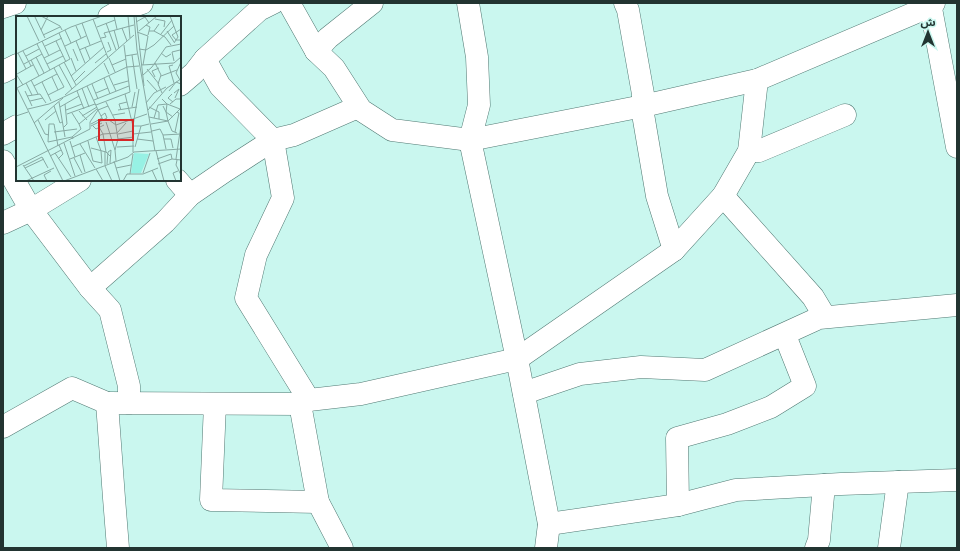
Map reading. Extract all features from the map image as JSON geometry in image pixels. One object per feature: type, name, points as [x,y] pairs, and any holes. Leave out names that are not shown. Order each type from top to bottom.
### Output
[{"type":"street","points":[[3,7],[14,3]]},
{"type":"street","points":[[116,10],[142,3]]},
{"type":"street","points":[[181,84],[194,73],[205,59],[259,10],[273,3]]},
{"type":"street","points":[[289,3],[316,51],[334,68],[361,110],[392,130],[470,140],[643,106],[757,80],[932,4],[957,147]]},
{"type":"street","points":[[316,51],[328,38],[372,3]]},
{"type":"street","points":[[468,3],[477,58],[479,105],[470,140],[524,393],[549,524],[546,548]]},
{"type":"street","points":[[625,3],[628,10],[643,94],[643,114],[657,196],[674,250]]},
{"type":"street","points":[[205,59],[220,86],[273,140],[283,198],[256,255],[246,298],[304,402],[318,502],[342,548]]},
{"type":"street","points":[[3,72],[16,66]]},
{"type":"street","points":[[3,427],[72,388],[118,403],[215,404],[304,402],[361,394],[517,359],[674,250],[723,196],[749,151],[757,80]]},
{"type":"street","points":[[90,288],[165,222],[184,187],[273,140],[294,135],[358,107]]},
{"type":"street","points":[[749,151],[760,151],[845,115]]},
{"type":"street","points":[[3,134],[16,127]]},
{"type":"street","points":[[3,161],[31,210],[90,288],[110,310],[129,386],[118,403],[114,498],[118,548]]},
{"type":"street","points":[[3,223],[31,210],[78,181]]},
{"type":"street","points":[[723,196],[814,297],[825,317]]},
{"type":"street","points":[[524,393],[580,374],[641,368],[705,370],[819,318],[957,305]]},
{"type":"street","points":[[678,505],[677,438],[727,424],[771,407],[805,386],[786,338]]},
{"type":"street","points":[[215,404],[211,500],[318,502]]},
{"type":"street","points":[[549,524],[678,505],[736,490],[957,480]]},
{"type":"street","points":[[889,548],[898,482]]},
{"type":"street","points":[[816,548],[819,540],[824,485]]}]
